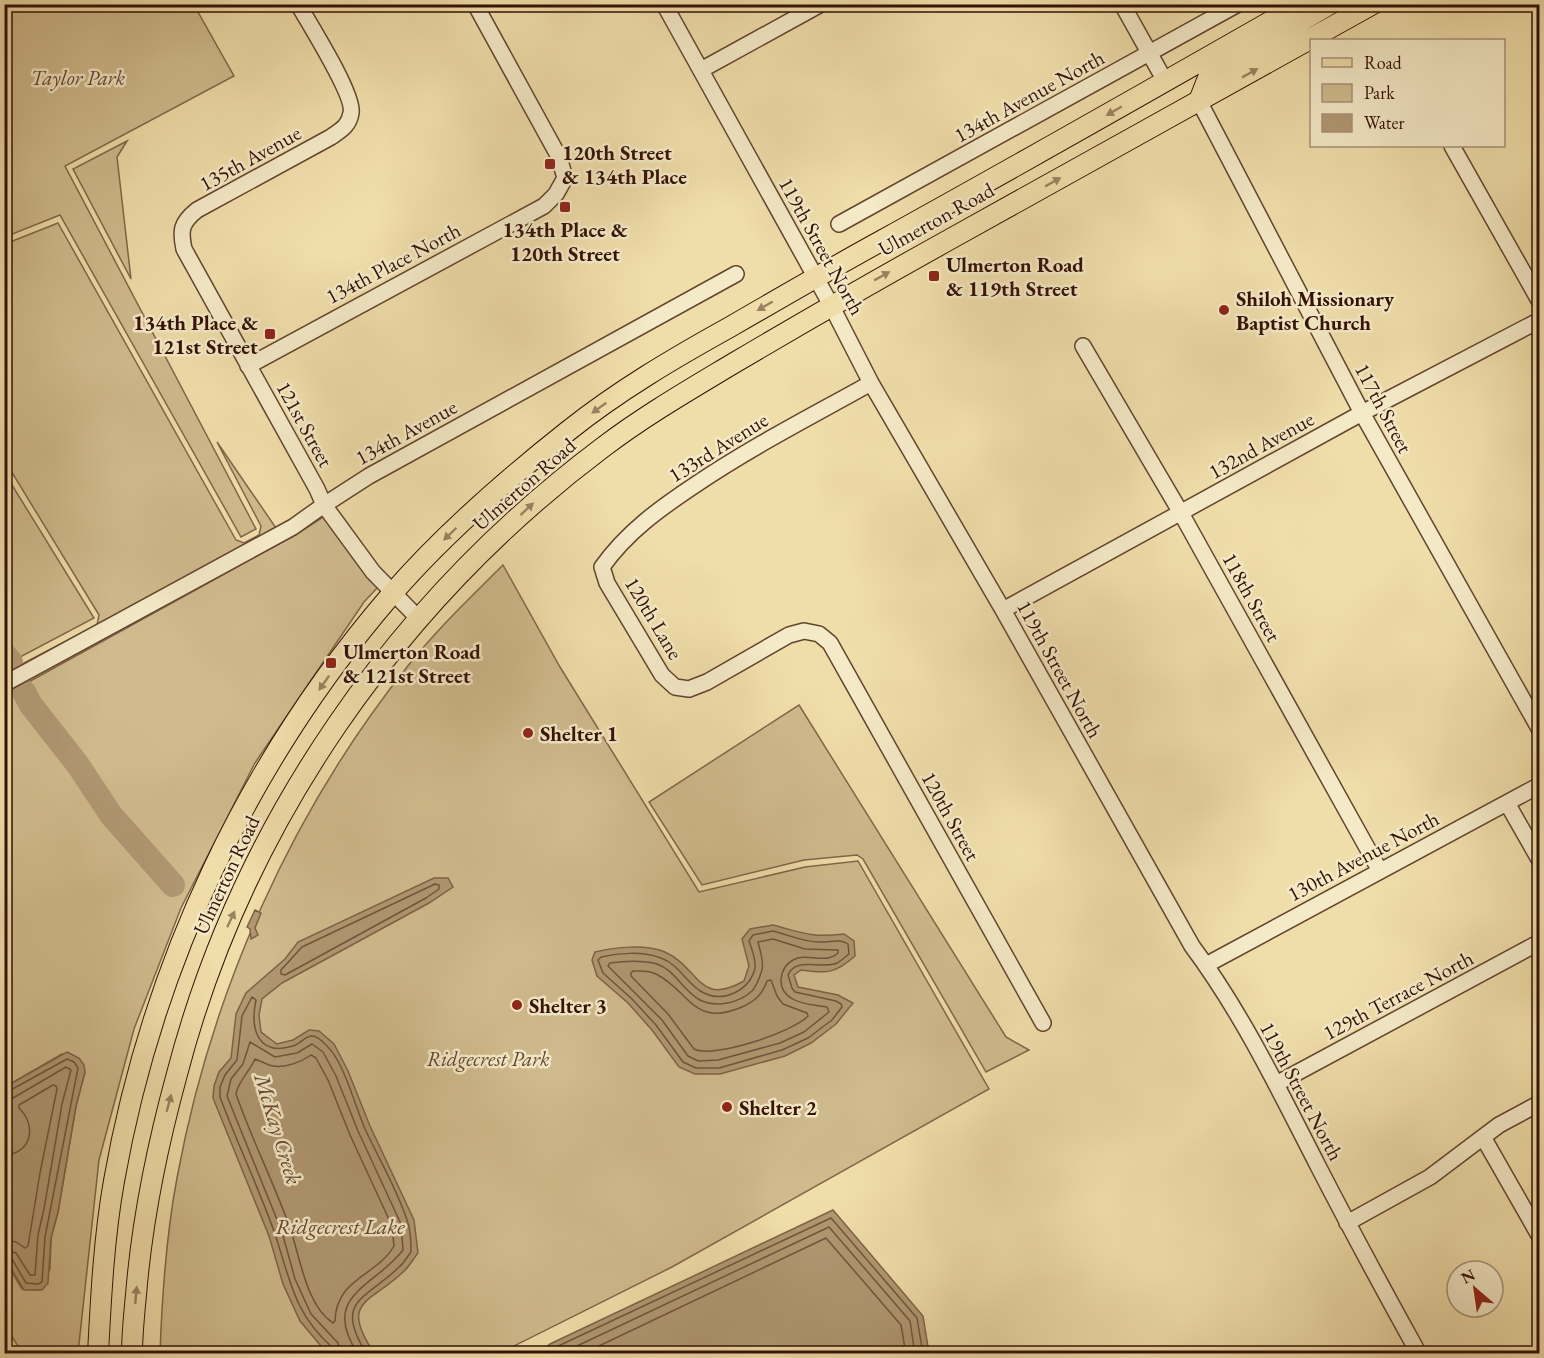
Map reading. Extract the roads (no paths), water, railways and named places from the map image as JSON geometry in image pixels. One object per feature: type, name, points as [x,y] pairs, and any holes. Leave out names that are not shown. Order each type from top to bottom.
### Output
[{"type":"main road","name":"Ulmerton Road","points":[[98,1353],[113,1185],[136,1080],[170,972],[204,889],[262,775],[347,650],[393,593],[508,481],[570,429],[633,384],[671,360],[1301,4]]},
{"type":"main road","points":[[1199,101],[1208,78],[1219,69],[1330,4]]},
{"type":"main road","name":"Ulmerton Road","points":[[132,1353],[140,1241],[160,1137],[185,1044],[220,940],[274,827],[316,754],[351,703],[418,618],[532,504],[603,447],[665,405],[831,305],[1199,101],[1353,12],[1373,4]]},
{"type":"street","name":"135th Avenue","points":[[181,233],[186,219],[197,210],[346,127],[352,111],[347,93],[298,4]]},
{"type":"street","name":"134th Place North","points":[[248,366],[544,206],[556,194],[566,178],[559,157],[475,4]]},
{"type":"street","name":"119th Street North","points":[[664,4],[831,305],[871,383],[1003,610],[1192,946],[1240,1020],[1276,1084],[1347,1223],[1419,1353]]},
{"type":"street","points":[[701,70],[821,4]]},
{"type":"street","points":[[1122,4],[1165,81]]},
{"type":"street","name":"134th Avenue North","points":[[839,224],[1238,4]]},
{"type":"street","name":"117th Street","points":[[1199,101],[1362,413],[1539,730]]},
{"type":"street","points":[[1453,147],[1539,302]]},
{"type":"street","name":"121st Street","points":[[181,233],[184,249],[324,505],[373,572],[418,618]]},
{"type":"street","name":"134th Avenue","points":[[4,684],[293,527],[369,476],[736,274]]},
{"type":"street","name":"132nd Avenue","points":[[1003,610],[1362,413],[1539,320]]},
{"type":"street","name":"118th Street","points":[[1083,346],[1181,513],[1380,871]]},
{"type":"street","name":"133rd Avenue","points":[[602,567],[616,547],[637,527],[678,496],[724,465],[871,383]]},
{"type":"street","name":"120th Lane","points":[[602,567],[608,583],[662,675],[675,687],[689,689],[707,682],[789,635],[804,631],[819,634]]},
{"type":"street","name":"120th Street","points":[[819,634],[830,643],[1043,1023]]},
{"type":"street","name":"130th Avenue North","points":[[1206,965],[1539,785]]},
{"type":"street","points":[[1507,803],[1539,861]]},
{"type":"street","name":"129th Terrace North","points":[[1276,1084],[1539,942]]},
{"type":"street","points":[[1347,1223],[1430,1177],[1499,1125],[1539,1103]]},
{"type":"street","points":[[1483,1137],[1539,1237]]},
{"type":"water","name":"Ridgecrest Lake","points":[[434,878],[448,878],[453,887],[429,903],[282,983],[262,999],[259,1015],[261,1032],[277,1044],[293,1040],[309,1030],[319,1031],[334,1044],[414,1220],[418,1253],[405,1270],[363,1305],[359,1313],[359,1322],[364,1336],[374,1353],[331,1353],[321,1346],[300,1321],[283,1284],[269,1236],[213,1098],[214,1086],[219,1072],[231,1058],[236,1014],[246,993],[285,959],[298,942]]},
{"type":"water","points":[[255,910],[261,913],[255,928],[258,935],[251,939],[250,929],[247,927]]},
{"type":"water","points":[[773,925],[815,935],[844,934],[854,941],[855,956],[842,966],[825,972],[801,970],[794,975],[798,987],[838,995],[853,1003],[836,1024],[811,1043],[785,1056],[720,1074],[695,1074],[679,1067],[652,1030],[628,1003],[597,976],[592,960],[595,952],[612,949],[639,947],[657,949],[677,959],[708,987],[717,990],[729,988],[744,981],[749,966],[742,939],[750,929]]},
{"type":"water","points":[[67,1052],[79,1058],[84,1065],[85,1072],[76,1106],[58,1212],[51,1238],[48,1283],[42,1290],[24,1290],[5,1259],[4,1133],[8,1131],[5,1125],[5,1087]]},
{"type":"water","points":[[833,1210],[923,1316],[929,1353],[539,1353],[550,1344]]},
{"type":"waterway","name":"McKay Creek","points":[[4,654],[11,662]]},
{"type":"waterway","name":"McKay Creek","points":[[24,692],[31,705],[78,765],[111,815],[173,885]]},
{"type":"place","name":"120th Street & 134th Place","points":[[550,164]]},
{"type":"place","name":"134th Place & 120th Street","points":[[565,207]]},
{"type":"place","name":"Ulmerton Road & 119th Street","points":[[934,276]]},
{"type":"place","name":"Shiloh Missionary Baptist Church","points":[[1224,310]]},
{"type":"place","name":"134th Place & 121st Street","points":[[270,334]]},
{"type":"place","name":"Ulmerton Road & 121st Street","points":[[331,663]]},
{"type":"place","name":"Shelter 1","points":[[528,733]]},
{"type":"place","name":"Shelter 3","points":[[517,1005]]},
{"type":"place","name":"Shelter 2","points":[[727,1107]]},
{"type":"park label","name":"Taylor Park","points":[[78,77]]},
{"type":"park label","name":"Ridgecrest Park","points":[[488,1058]]}]
